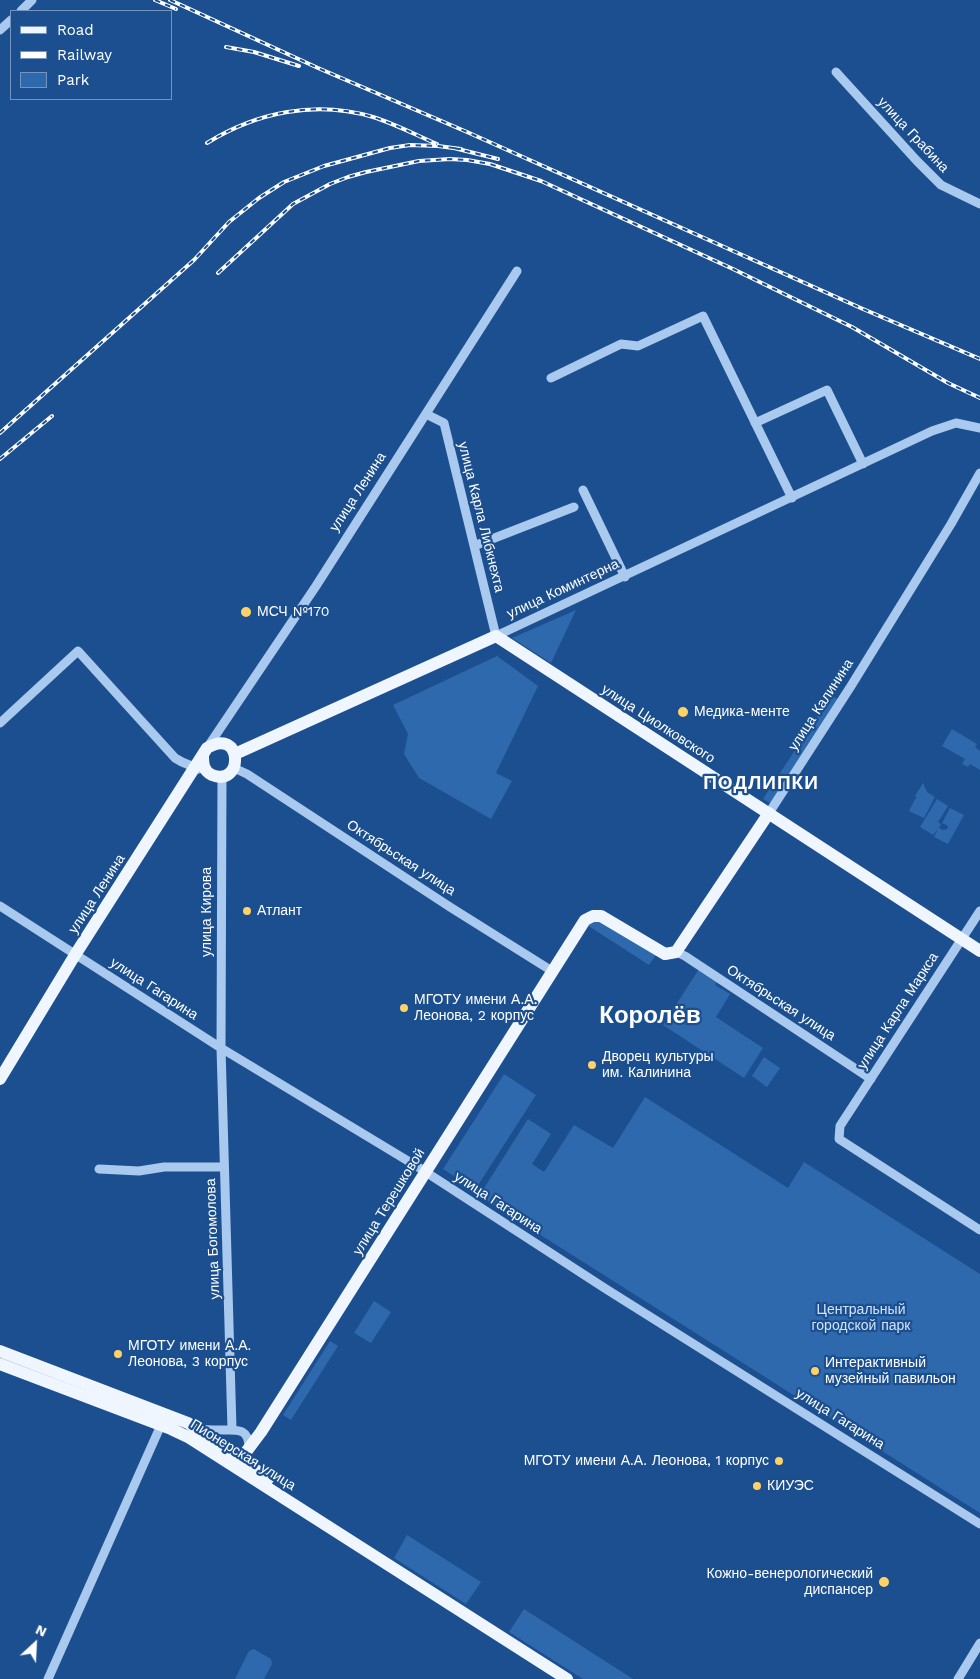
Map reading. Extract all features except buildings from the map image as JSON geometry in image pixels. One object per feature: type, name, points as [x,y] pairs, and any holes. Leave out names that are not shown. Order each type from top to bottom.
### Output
[{"type":"main road","name":"улица Циолковского","points":[[496,636],[980,951]]},
{"type":"main road","name":"улица Коминтерна","points":[[235,754],[496,636]]},
{"type":"main road","points":[[201,770],[214,776],[222,776],[234,768],[236,761],[235,754],[230,747],[223,743],[214,744],[205,751]]},
{"type":"main road","name":"улица Ленина","points":[[0,1079],[75,956],[201,770],[205,751]]},
{"type":"main road","name":"улица Калинина","points":[[671,953],[768,813]]},
{"type":"main road","name":"улица Терешковой","points":[[240,1456],[261,1432],[585,920],[593,916],[601,916],[671,953]]},
{"type":"main road","name":"Пионерская улица","points":[[0,1351],[176,1417],[200,1429],[240,1456],[351,1541],[567,1679]]},
{"type":"main road","name":"Пионерская улица","points":[[0,1364],[240,1456],[254,1469],[346,1531],[351,1541]]},
{"type":"street","points":[[22,10],[32,0]]},
{"type":"street","points":[[0,30],[10,21]]},
{"type":"street","name":"улица Грабина","points":[[836,72],[941,185],[980,204]]},
{"type":"street","name":"улица Ленина","points":[[205,751],[316,586],[517,271]]},
{"type":"street","points":[[551,378],[621,344],[638,346],[703,316],[792,498]]},
{"type":"street","points":[[755,423],[827,390],[863,464]]},
{"type":"street","name":"улица Карла Либкнехта","points":[[426,414],[444,423],[496,636]]},
{"type":"street","name":"улица Коминтерна","points":[[496,636],[932,431],[956,423],[980,428]]},
{"type":"street","name":"улица Калинина","points":[[768,813],[869,657],[951,524],[980,473]]},
{"type":"street","points":[[972,486],[980,479]]},
{"type":"street","points":[[583,490],[625,577]]},
{"type":"street","points":[[474,546],[574,507]]},
{"type":"street","points":[[0,723],[78,651],[174,758],[201,770]]},
{"type":"street","points":[[221,728],[223,743]]},
{"type":"street","name":"Октябрьская улица","points":[[234,768],[247,774],[450,907],[552,971]]},
{"type":"street","name":"улица Кирова","points":[[221,1048],[222,776]]},
{"type":"street","name":"улица Гагарина","points":[[0,906],[75,956],[221,1048],[426,1172],[585,1276],[980,1524]]},
{"type":"street","name":"улица Карла Маркса","points":[[980,911],[840,1126],[839,1138],[980,1230]]},
{"type":"street","name":"Октябрьская улица","points":[[671,953],[685,956],[871,1078]]},
{"type":"street","name":"улица Богомолова","points":[[221,1048],[232,1429]]},
{"type":"street","points":[[99,1169],[138,1172],[164,1167],[224,1167]]},
{"type":"street","points":[[48,1679],[161,1425]]},
{"type":"street","points":[[200,1429],[232,1429],[246,1434],[249,1440],[240,1456]]},
{"type":"street","points":[[958,1679],[980,1643]]},
{"type":"green space","points":[[576,610],[551,663],[512,638]]},
{"type":"green space","points":[[497,656],[538,686],[496,773],[512,781],[491,819],[419,778],[404,754],[408,734],[393,705]]},
{"type":"green space","points":[[831,695],[839,700],[772,804],[763,799]]},
{"type":"green space","points":[[952,729],[977,744],[975,747],[980,751],[980,770],[970,764],[968,767],[962,764],[965,759],[942,746]]},
{"type":"green space","points":[[923,783],[927,792],[935,797],[924,818],[909,811]]},
{"type":"green space","points":[[937,799],[948,806],[938,822],[941,824],[939,828],[947,829],[948,826],[942,823],[950,808],[964,815],[948,844],[934,837],[938,829],[933,835],[920,827]]},
{"type":"green space","points":[[596,918],[658,952],[649,965],[587,925]]},
{"type":"green space","points":[[699,969],[718,981],[715,985],[730,994],[716,1017],[763,1048],[744,1078],[663,1025]]},
{"type":"green space","points":[[764,1057],[780,1068],[767,1087],[752,1076]]},
{"type":"green space","points":[[504,1074],[536,1095],[475,1190],[443,1169]]},
{"type":"green space","name":"Центральный городской парк","points":[[645,1097],[788,1188],[804,1162],[980,1274],[980,1513],[479,1196],[528,1119],[551,1134],[532,1164],[544,1172],[574,1125],[613,1148]]},
{"type":"green space","points":[[374,1301],[391,1312],[371,1343],[354,1333]]},
{"type":"green space","points":[[330,1341],[338,1346],[291,1420],[283,1415]]},
{"type":"green space","points":[[407,1535],[481,1582],[466,1604],[394,1558]]},
{"type":"green space","points":[[524,1609],[633,1679],[583,1679],[509,1632]]},
{"type":"green space","points":[[254,1649],[271,1659],[272,1664],[264,1679],[235,1679],[249,1651]]},
{"type":"railway","points":[[155,0],[176,9]]},
{"type":"railway","points":[[170,0],[318,68],[980,359]]},
{"type":"railway","points":[[226,47],[254,52],[299,66]]},
{"type":"railway","points":[[207,143],[246,123],[266,117],[287,112],[330,110],[352,112],[373,117],[437,144]]},
{"type":"railway","points":[[0,433],[194,260],[229,222],[259,198],[284,182],[324,166],[390,148],[410,145],[461,149]]},
{"type":"railway","points":[[454,148],[498,159]]},
{"type":"railway","points":[[218,273],[293,204],[330,184],[366,172],[419,161],[467,160],[490,164],[541,181],[733,269],[852,327],[948,383],[980,398]]},
{"type":"railway","points":[[0,459],[52,416]]},
{"type":"place","name":"МСЧ №170","points":[[246,612]]},
{"type":"place","name":"Медика-менте","points":[[683,712]]},
{"type":"place","name":"Атлант","points":[[247,911]]},
{"type":"place","name":"МГОТУ имени А.А. Леонова, 2 корпус","points":[[404,1008]]},
{"type":"place","name":"Дворец культуры им. Калинина","points":[[592,1065]]},
{"type":"place","name":"МГОТУ имени А.А. Леонова, 3 корпус","points":[[118,1354]]},
{"type":"place","name":"Интерактивный музейный павильон","points":[[815,1371]]},
{"type":"place","name":"МГОТУ имени А.А. Леонова, 1 корпус","points":[[779,1461]]},
{"type":"place","name":"КИУЭС","points":[[757,1486]]},
{"type":"place","name":"Кожно-венерологический диспансер","points":[[884,1582]]},
{"type":"district","name":"ПОДЛИПКИ","points":[[761,783]]},
{"type":"district","name":"Королёв","points":[[650,1016]]}]
